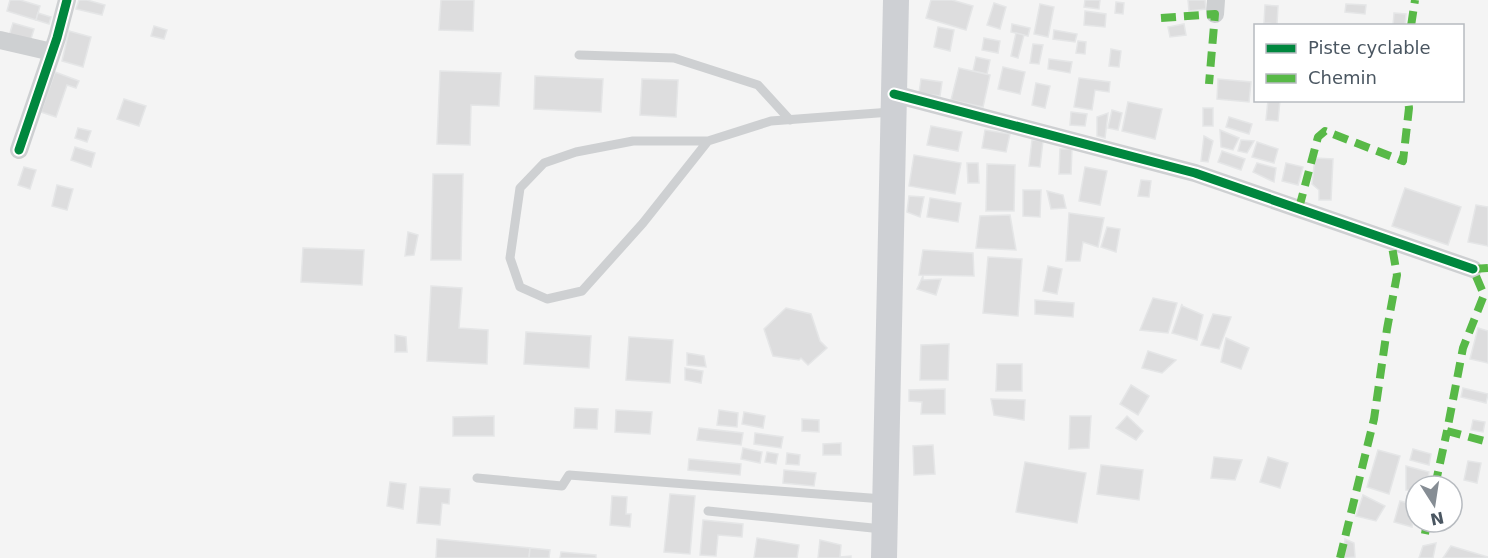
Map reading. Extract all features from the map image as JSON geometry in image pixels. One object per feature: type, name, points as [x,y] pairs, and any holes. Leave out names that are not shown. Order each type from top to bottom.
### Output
[{"type":"main road","points":[[884,558],[896,0]]},
{"type":"street","points":[[19,150],[67,0]]},
{"type":"street","points":[[0,40],[52,52]]},
{"type":"street","points":[[894,103],[1195,173],[1473,269]]},
{"type":"lane","points":[[579,55],[674,58],[758,85],[790,120]]},
{"type":"lane","points":[[708,141],[643,224],[582,291],[547,299],[520,287],[510,258],[520,188],[544,163],[576,152],[633,141],[708,141],[771,121],[894,103]]},
{"type":"lane","points":[[477,478],[562,486],[569,476],[885,499]]},
{"type":"lane","points":[[708,511],[885,530]]},
{"type":"building","points":[[10,0],[20,0],[40,6],[36,20],[7,11]]},
{"type":"building","points":[[79,0],[105,5],[102,15],[76,9]]},
{"type":"building","points":[[441,0],[474,0],[473,31],[439,30]]},
{"type":"building","points":[[931,0],[952,0],[973,6],[966,30],[926,18]]},
{"type":"building","points":[[1085,0],[1100,0],[1099,9],[1084,7]]},
{"type":"building","points":[[1188,0],[1205,0],[1206,9],[1189,11]]},
{"type":"building","points":[[1116,2],[1124,3],[1123,14],[1115,13]]},
{"type":"building","points":[[994,3],[1006,7],[1000,29],[987,25]]},
{"type":"building","points":[[1040,4],[1054,7],[1048,37],[1034,34]]},
{"type":"building","points":[[1346,4],[1366,5],[1365,14],[1345,12]]},
{"type":"building","points":[[1265,5],[1278,6],[1277,24],[1264,23]]},
{"type":"building","points":[[1085,11],[1106,14],[1105,27],[1084,25]]},
{"type":"building","points":[[38,13],[51,17],[49,24],[36,20]]},
{"type":"building","points":[[1394,13],[1406,14],[1405,24],[1393,24]]},
{"type":"building","points":[[13,23],[34,29],[30,42],[9,36]]},
{"type":"building","points":[[1012,24],[1030,28],[1028,36],[1011,32]]},
{"type":"building","points":[[1184,24],[1186,35],[1170,37],[1168,27]]},
{"type":"building","points":[[154,26],[167,30],[164,39],[151,36]]},
{"type":"building","points":[[938,27],[954,30],[950,51],[934,47]]},
{"type":"building","points":[[1054,30],[1077,34],[1075,42],[1053,39]]},
{"type":"building","points":[[69,31],[91,37],[83,67],[62,61]]},
{"type":"building","points":[[1016,33],[1024,35],[1018,58],[1011,56]]},
{"type":"building","points":[[984,38],[1000,41],[998,53],[982,50]]},
{"type":"building","points":[[1078,41],[1086,42],[1085,54],[1076,53]]},
{"type":"building","points":[[1033,44],[1043,45],[1039,64],[1030,63]]},
{"type":"building","points":[[1111,49],[1121,51],[1119,67],[1109,66]]},
{"type":"building","points":[[976,57],[990,60],[987,74],[973,71]]},
{"type":"building","points":[[1049,59],[1072,62],[1070,73],[1048,69]]},
{"type":"building","points":[[1003,67],[1025,72],[1020,94],[998,89]]},
{"type":"building","points":[[959,68],[990,75],[983,107],[951,100]]},
{"type":"building","points":[[440,71],[501,73],[499,106],[471,105],[470,145],[437,144]]},
{"type":"building","points":[[55,72],[79,81],[76,88],[67,85],[56,117],[41,112]]},
{"type":"building","points":[[535,76],[603,79],[601,112],[534,109]]},
{"type":"building","points":[[1079,78],[1110,82],[1109,92],[1095,90],[1092,110],[1074,107]]},
{"type":"building","points":[[642,79],[678,80],[676,117],[640,115]]},
{"type":"building","points":[[921,79],[942,82],[940,96],[919,93]]},
{"type":"building","points":[[1218,79],[1251,82],[1249,102],[1217,99]]},
{"type":"building","points":[[1036,83],[1050,86],[1045,108],[1032,105]]},
{"type":"building","points":[[124,99],[146,106],[139,126],[117,119]]},
{"type":"building","points":[[1128,102],[1162,109],[1155,139],[1122,131]]},
{"type":"building","points":[[1268,102],[1280,102],[1278,121],[1266,120]]},
{"type":"building","points":[[1203,108],[1213,108],[1213,126],[1203,126]]},
{"type":"building","points":[[1112,110],[1122,113],[1118,130],[1108,128]]},
{"type":"building","points":[[1071,112],[1087,114],[1085,126],[1070,125]]},
{"type":"building","points":[[1108,113],[1105,138],[1097,136],[1097,117]]},
{"type":"building","points":[[1229,117],[1252,124],[1249,134],[1226,127]]},
{"type":"building","points":[[931,126],[962,132],[958,151],[927,145]]},
{"type":"building","points":[[78,128],[91,131],[87,142],[75,138]]},
{"type":"building","points":[[985,130],[1010,134],[1006,152],[982,148]]},
{"type":"building","points":[[1220,130],[1239,138],[1233,150],[1221,147]]},
{"type":"building","points":[[1204,136],[1213,141],[1208,162],[1201,161]]},
{"type":"building","points":[[1032,140],[1043,141],[1040,167],[1029,166]]},
{"type":"building","points":[[1241,140],[1254,141],[1247,153],[1238,151]]},
{"type":"building","points":[[1257,142],[1278,149],[1274,163],[1252,157]]},
{"type":"building","points":[[75,147],[95,153],[91,167],[71,160]]},
{"type":"building","points":[[1060,149],[1072,149],[1071,174],[1059,174]]},
{"type":"building","points":[[1222,151],[1245,159],[1241,170],[1218,162]]},
{"type":"building","points":[[914,155],[961,163],[955,194],[909,186]]},
{"type":"building","points":[[1315,158],[1333,159],[1331,200],[1319,200],[1319,190],[1312,184]]},
{"type":"building","points":[[967,163],[978,163],[979,183],[968,183]]},
{"type":"building","points":[[1257,163],[1276,168],[1274,182],[1253,172]]},
{"type":"building","points":[[1286,163],[1303,167],[1298,185],[1282,181]]},
{"type":"building","points":[[987,164],[1015,165],[1014,211],[986,211]]},
{"type":"building","points":[[24,167],[36,170],[30,189],[18,185]]},
{"type":"building","points":[[1085,167],[1107,171],[1100,205],[1079,201]]},
{"type":"building","points":[[433,174],[463,174],[461,260],[431,260]]},
{"type":"building","points":[[1141,180],[1151,181],[1149,197],[1138,196]]},
{"type":"building","points":[[57,185],[73,189],[67,210],[52,206]]},
{"type":"building","points":[[1405,188],[1461,207],[1448,245],[1392,226]]},
{"type":"building","points":[[1023,190],[1041,190],[1040,217],[1023,216]]},
{"type":"building","points":[[1047,191],[1063,195],[1066,208],[1051,209]]},
{"type":"building","points":[[909,196],[924,197],[920,217],[907,212]]},
{"type":"building","points":[[930,198],[961,203],[958,222],[927,217]]},
{"type":"building","points":[[1476,205],[1488,207],[1488,246],[1468,242]]},
{"type":"building","points":[[1069,213],[1104,218],[1098,247],[1083,242],[1080,261],[1066,261]]},
{"type":"building","points":[[1010,215],[1016,250],[976,248],[980,216]]},
{"type":"building","points":[[1107,227],[1120,229],[1116,252],[1101,247]]},
{"type":"building","points":[[408,232],[418,235],[414,255],[405,256]]},
{"type":"building","points":[[303,248],[364,250],[362,285],[301,282]]},
{"type":"building","points":[[923,250],[973,253],[974,276],[919,275]]},
{"type":"building","points":[[988,257],[1022,259],[1018,316],[983,313]]},
{"type":"building","points":[[1048,266],[1062,269],[1057,294],[1043,291]]},
{"type":"building","points":[[923,276],[923,280],[941,279],[936,295],[917,289]]},
{"type":"building","points":[[431,286],[462,288],[459,328],[488,330],[487,364],[427,361]]},
{"type":"building","points":[[1153,298],[1177,303],[1168,333],[1140,330]]},
{"type":"building","points":[[1035,300],[1074,303],[1073,317],[1035,314]]},
{"type":"building","points":[[1182,304],[1203,315],[1197,340],[1172,333]]},
{"type":"building","points":[[786,308],[811,314],[820,341],[827,348],[808,365],[801,358],[799,360],[773,356],[764,329]]},
{"type":"building","points":[[1213,314],[1231,317],[1219,349],[1201,345]]},
{"type":"building","points":[[1478,328],[1488,331],[1488,363],[1470,359]]},
{"type":"building","points":[[526,332],[591,336],[589,368],[524,364]]},
{"type":"building","points":[[395,335],[406,337],[407,352],[395,352]]},
{"type":"building","points":[[629,337],[673,340],[670,383],[626,380]]},
{"type":"building","points":[[1226,338],[1249,348],[1241,369],[1221,362]]},
{"type":"building","points":[[949,344],[948,380],[920,380],[921,345]]},
{"type":"building","points":[[1148,351],[1176,360],[1162,373],[1142,368]]},
{"type":"building","points":[[687,353],[704,356],[706,367],[687,365]]},
{"type":"building","points":[[997,364],[1022,364],[1022,391],[996,391]]},
{"type":"building","points":[[685,368],[703,371],[701,383],[685,380]]},
{"type":"building","points":[[1131,385],[1149,396],[1138,415],[1120,404]]},
{"type":"building","points":[[1463,388],[1488,394],[1486,403],[1461,397]]},
{"type":"building","points":[[945,389],[945,414],[921,414],[922,402],[909,401],[909,390]]},
{"type":"building","points":[[991,399],[1025,400],[1024,420],[994,415]]},
{"type":"building","points":[[575,408],[598,409],[597,429],[574,428]]},
{"type":"building","points":[[616,410],[652,412],[650,434],[615,432]]},
{"type":"building","points":[[719,410],[738,413],[737,427],[717,425]]},
{"type":"building","points":[[744,412],[765,416],[763,428],[742,424]]},
{"type":"building","points":[[494,416],[494,436],[453,436],[453,417]]},
{"type":"building","points":[[1070,416],[1091,416],[1089,448],[1069,449]]},
{"type":"building","points":[[1127,416],[1143,431],[1136,440],[1116,428]]},
{"type":"building","points":[[802,419],[819,420],[819,432],[802,431]]},
{"type":"building","points":[[1473,420],[1485,422],[1483,432],[1471,430]]},
{"type":"building","points":[[699,428],[743,433],[741,445],[697,440]]},
{"type":"building","points":[[755,433],[783,437],[781,448],[754,444]]},
{"type":"building","points":[[841,443],[841,455],[823,455],[823,444]]},
{"type":"building","points":[[933,445],[935,474],[914,475],[913,446]]},
{"type":"building","points":[[743,448],[762,452],[760,463],[741,459]]},
{"type":"building","points":[[1413,449],[1431,454],[1429,465],[1410,460]]},
{"type":"building","points":[[1378,450],[1400,456],[1389,494],[1367,487]]},
{"type":"building","points":[[767,452],[778,454],[776,464],[765,462]]},
{"type":"building","points":[[787,453],[800,455],[799,465],[786,464]]},
{"type":"building","points":[[1214,457],[1242,460],[1235,480],[1211,478]]},
{"type":"building","points":[[1268,457],[1288,463],[1280,488],[1260,482]]},
{"type":"building","points":[[689,459],[741,464],[740,475],[688,470]]},
{"type":"building","points":[[1468,461],[1481,463],[1477,483],[1464,480]]},
{"type":"building","points":[[1025,462],[1086,473],[1077,523],[1016,512]]},
{"type":"building","points":[[1101,465],[1143,470],[1139,500],[1097,494]]},
{"type":"building","points":[[1406,466],[1429,472],[1429,474],[1406,474]]},
{"type":"building","points":[[784,470],[816,473],[814,486],[783,483]]},
{"type":"building","points":[[390,482],[406,484],[403,509],[387,506]]},
{"type":"building","points":[[420,487],[450,489],[449,504],[442,503],[440,525],[417,523]]},
{"type":"building","points":[[670,494],[695,496],[690,554],[664,552]]},
{"type":"building","points":[[1363,495],[1385,506],[1376,521],[1356,516]]},
{"type":"building","points":[[612,496],[627,497],[626,514],[631,514],[630,527],[610,525]]},
{"type":"building","points":[[1400,501],[1404,502],[1404,525],[1394,522]]},
{"type":"building","points":[[703,520],[743,524],[742,537],[718,535],[716,556],[700,555]]},
{"type":"building","points":[[757,538],[799,545],[797,558],[754,558]]},
{"type":"building","points":[[437,539],[530,548],[529,558],[436,558]]},
{"type":"building","points":[[1345,539],[1354,543],[1355,557],[1344,558]]},
{"type":"building","points":[[820,540],[841,545],[840,557],[851,556],[851,558],[818,558]]},
{"type":"building","points":[[1436,543],[1433,558],[1419,558],[1423,546]]},
{"type":"building","points":[[1451,546],[1488,557],[1488,558],[1443,558]]},
{"type":"building","points":[[530,548],[550,550],[549,558],[529,558]]},
{"type":"building","points":[[561,552],[596,555],[596,558],[560,558]]},
{"type":"marked path","points":[[1411,24],[1415,0]]},
{"type":"marked path","points":[[1161,18],[1215,14],[1209,84]]},
{"type":"marked path","points":[[1299,208],[1318,137],[1325,131],[1403,161],[1408,102]]},
{"type":"marked path","points":[[1340,558],[1374,419],[1397,275],[1391,241]]},
{"type":"marked path","points":[[1488,268],[1473,269],[1484,295],[1463,348],[1447,431],[1488,442]]},
{"type":"marked path","points":[[1438,474],[1447,431]]},
{"type":"cycle path","points":[[19,150],[57,38],[67,0]]},
{"type":"cycle path","points":[[894,94],[1195,173],[1473,269]]}]
